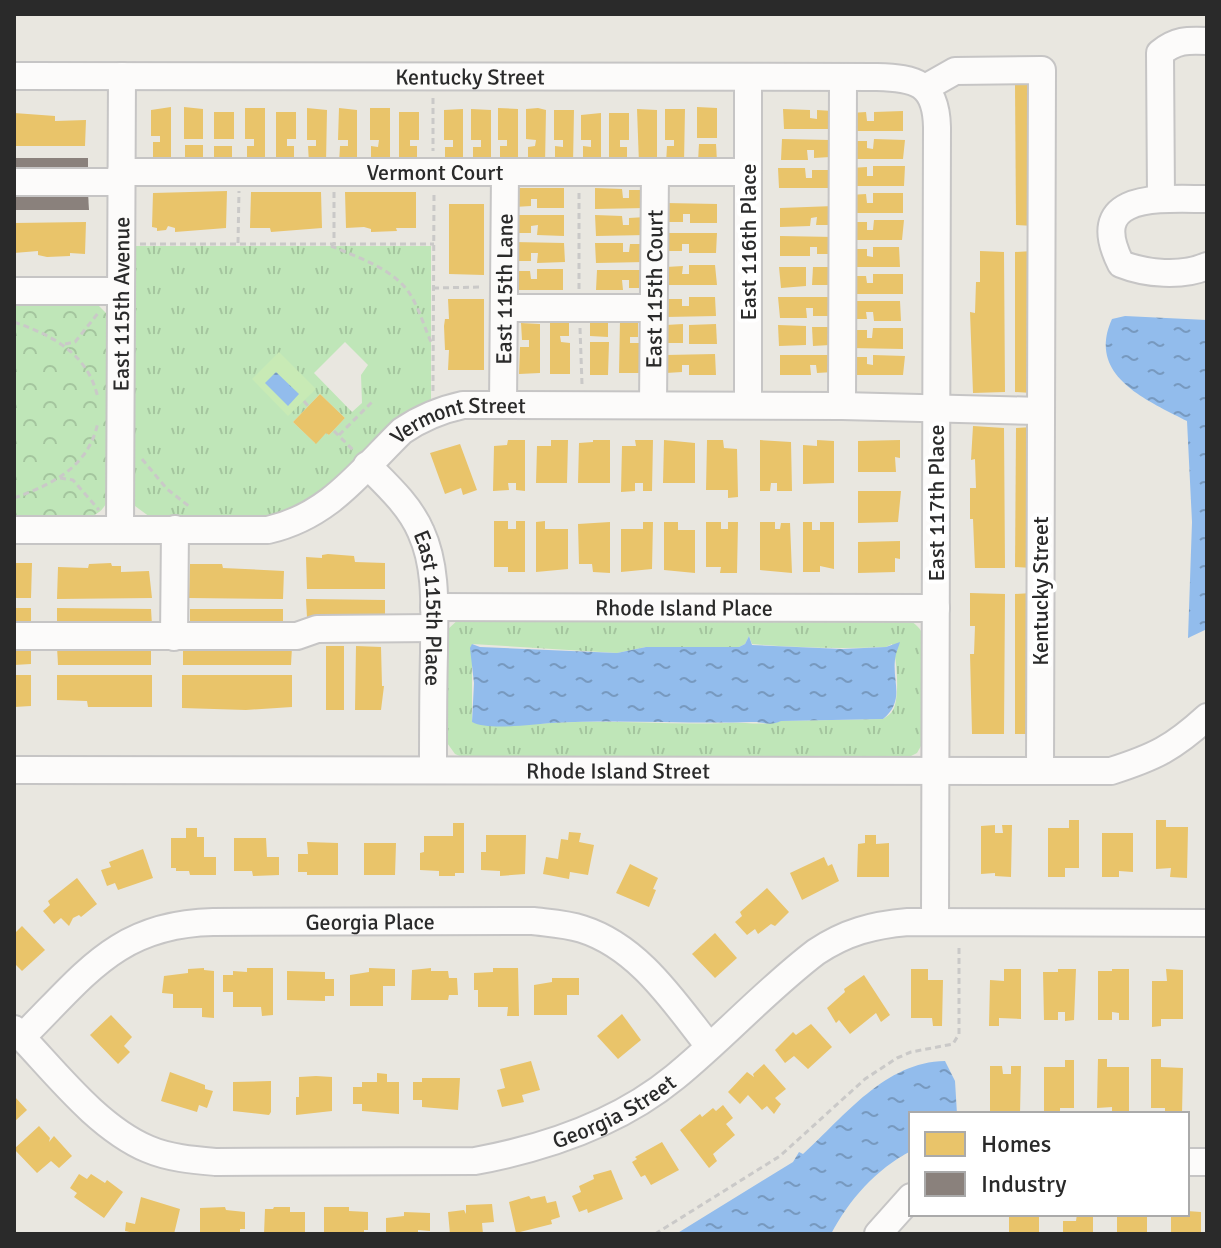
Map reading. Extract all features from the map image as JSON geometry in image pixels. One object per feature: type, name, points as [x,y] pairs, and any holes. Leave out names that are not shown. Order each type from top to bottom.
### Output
[{"type":"street","points":[[1161,199],[1160,53],[1172,43],[1207,41]]},
{"type":"street","name":"Kentucky Street","points":[[14,76],[902,78],[925,88],[955,71],[1042,70],[1040,771]]},
{"type":"street","name":"East 115th Avenue","points":[[111,521],[111,300],[121,177],[122,76]]},
{"type":"street","name":"East 116th Place","points":[[748,78],[748,405]]},
{"type":"street","points":[[842,406],[843,78]]},
{"type":"street","name":"East 117th Place","points":[[925,88],[937,110],[935,922]]},
{"type":"street","name":"Vermont Court","points":[[14,182],[239,172],[748,172]]},
{"type":"street","name":"East 115th Court","points":[[653,405],[655,172]]},
{"type":"street","name":"East 115th Lane","points":[[503,405],[505,174]]},
{"type":"street","points":[[1207,199],[1133,202],[1115,218],[1112,236],[1121,264],[1144,271],[1196,271],[1207,266]]},
{"type":"street","points":[[14,291],[111,300]]},
{"type":"street","points":[[504,298],[653,308]]},
{"type":"street","name":"Vermont Street","points":[[14,530],[111,521],[175,529],[268,530],[297,522],[325,505],[360,458],[431,414],[463,405],[748,405],[1041,411]]},
{"type":"street","name":"East 115th Place","points":[[360,458],[406,506],[420,528],[428,549],[433,572],[433,770]]},
{"type":"street","points":[[174,637],[175,529]]},
{"type":"street","name":"Rhode Island Place","points":[[14,636],[297,636],[317,629],[434,617],[936,608]]},
{"type":"street","name":"Rhode Island Street","points":[[14,770],[1111,771],[1168,750],[1207,717]]},
{"type":"street","name":"Georgia Place","points":[[18,1033],[105,956],[130,939],[169,925],[213,922],[533,921],[581,928],[637,960],[709,1046]]},
{"type":"street","name":"Georgia Street","points":[[18,1033],[94,1112],[116,1131],[150,1150],[216,1162],[449,1163],[504,1156],[577,1135],[616,1115],[673,1079],[794,970],[836,939],[862,928],[881,924],[935,922],[1207,923]]},
{"type":"street","points":[[878,1234],[909,1199]]},
{"type":"path","points":[[433,98],[433,391]]},
{"type":"path","points":[[238,243],[239,172]]},
{"type":"path","points":[[334,172],[334,244]]},
{"type":"path","points":[[140,244],[434,244]]},
{"type":"path","points":[[328,244],[373,264],[401,283],[410,294],[433,348]]},
{"type":"path","points":[[433,288],[504,298]]},
{"type":"path","points":[[63,344],[75,342],[111,300]]},
{"type":"path","points":[[14,322],[63,344],[75,354],[95,386],[99,408]]},
{"type":"path","points":[[75,342],[75,354]]},
{"type":"path","points":[[304,401],[308,406]]},
{"type":"path","points":[[339,435],[372,402]]},
{"type":"path","points":[[14,498],[60,478],[73,468],[92,444],[98,419]]},
{"type":"path","points":[[334,431],[360,458]]},
{"type":"path","points":[[140,456],[167,489],[193,509]]},
{"type":"path","points":[[73,468],[73,480]]},
{"type":"path","points":[[60,478],[73,480],[111,521]]},
{"type":"path","points":[[655,1234],[780,1156],[865,1079],[897,1058],[911,1052],[953,1044],[959,1034],[959,942]]},
{"type":"green space","points":[[133,246],[431,246],[431,400],[404,414],[323,491],[290,511],[263,517],[150,517],[132,500]],"holes":[[[345,342],[368,365],[361,375],[362,403],[352,412],[314,373]],[[320,394],[345,418],[329,435],[326,433],[315,443],[293,422]]]},
{"type":"green space","points":[[14,303],[88,303],[98,305],[106,313],[108,499],[100,511],[87,518],[14,518]]},
{"type":"green space","points":[[279,352],[316,389],[288,416],[252,379]]},
{"type":"green space","points":[[460,618],[906,619],[917,626],[924,637],[921,746],[917,753],[907,758],[462,757],[455,754],[445,740],[447,630]],"holes":[[[749,636],[752,644],[836,648],[886,647],[892,644],[897,677],[893,710],[883,719],[762,724],[564,722],[511,725],[472,722],[472,644],[617,653],[646,647],[739,647],[745,644]]]},
{"type":"water","points":[[1125,316],[1207,320],[1207,629],[1188,638],[1192,522],[1187,421],[1139,395],[1114,371],[1107,356],[1106,339],[1112,319]]},
{"type":"water","points":[[276,372],[299,394],[288,406],[265,383]]},
{"type":"water","points":[[749,636],[752,645],[842,649],[886,647],[900,642],[895,663],[896,696],[890,712],[883,719],[781,721],[769,724],[577,722],[500,727],[472,722],[472,644],[480,647],[617,653],[646,647],[739,647],[745,644]]},
{"type":"water","points":[[945,1061],[955,1081],[957,1112],[909,1112],[909,1152],[865,1186],[831,1234],[676,1234],[793,1162],[799,1152],[803,1154],[851,1108],[885,1081],[923,1064]]},
{"type":"building: Homes","points":[[1015,85],[1034,85],[1034,226],[1016,225]]},
{"type":"building: Homes","points":[[171,107],[171,159],[153,159],[153,142],[160,142],[160,136],[151,136],[151,110]]},
{"type":"building: Homes","points":[[184,107],[203,109],[203,139],[184,139]]},
{"type":"building: Homes","points":[[697,107],[717,108],[717,138],[697,138]]},
{"type":"building: Homes","points":[[245,108],[265,108],[265,162],[247,163],[247,146],[254,146],[254,139],[245,139]]},
{"type":"building: Homes","points":[[307,108],[327,110],[326,163],[309,163],[308,146],[316,146],[316,140],[307,140]]},
{"type":"building: Homes","points":[[339,108],[357,110],[357,163],[339,163],[340,146],[348,146],[348,140],[338,140]]},
{"type":"building: Homes","points":[[370,108],[390,108],[390,163],[371,163],[371,146],[378,147],[379,140],[370,140]]},
{"type":"building: Homes","points":[[498,108],[518,109],[518,163],[500,164],[500,146],[507,146],[507,140],[498,140]]},
{"type":"building: Homes","points":[[463,109],[463,163],[445,164],[445,147],[453,147],[453,140],[444,140],[444,110]]},
{"type":"building: Homes","points":[[471,109],[491,110],[491,163],[473,164],[473,147],[481,147],[481,140],[471,140]]},
{"type":"building: Homes","points":[[526,109],[546,110],[545,164],[528,164],[528,147],[535,146],[536,140],[526,139]]},
{"type":"building: Homes","points":[[637,109],[657,110],[657,164],[639,164]]},
{"type":"building: Homes","points":[[665,109],[685,109],[684,163],[666,163],[667,146],[674,146],[674,140],[665,140]]},
{"type":"building: Homes","points":[[783,109],[810,110],[810,118],[817,119],[817,110],[833,111],[833,129],[784,129]]},
{"type":"building: Homes","points":[[554,110],[574,110],[573,164],[555,163],[555,146],[563,147],[563,140],[554,140]]},
{"type":"building: Homes","points":[[903,111],[903,131],[850,131],[850,113],[866,112],[867,121],[874,121],[874,112]]},
{"type":"building: Homes","points":[[214,112],[234,112],[234,139],[214,139]]},
{"type":"building: Homes","points":[[276,112],[296,112],[296,139],[287,139],[287,146],[294,146],[294,163],[276,163]]},
{"type":"building: Homes","points":[[399,112],[419,112],[419,140],[410,140],[410,146],[417,146],[417,163],[399,163]]},
{"type":"building: Homes","points":[[14,113],[55,116],[55,121],[86,120],[85,146],[14,146]]},
{"type":"building: Homes","points":[[601,113],[601,164],[583,164],[583,146],[591,147],[591,140],[581,140],[581,115]]},
{"type":"building: Homes","points":[[609,113],[629,113],[629,140],[620,140],[620,147],[627,147],[627,164],[609,164]]},
{"type":"building: Homes","points":[[782,139],[830,140],[830,157],[814,158],[814,150],[807,150],[808,160],[781,160]]},
{"type":"building: Homes","points":[[874,139],[905,140],[903,159],[850,159],[850,141],[867,141],[867,148],[873,149]]},
{"type":"building: Homes","points":[[699,144],[716,144],[717,161],[698,161]]},
{"type":"building: Homes","points":[[185,145],[203,145],[203,162],[185,162]]},
{"type":"building: Homes","points":[[214,146],[232,146],[232,163],[214,163]]},
{"type":"building: Homes","points":[[873,166],[905,166],[904,186],[850,186],[850,168],[867,167],[867,176],[873,176]]},
{"type":"building: Homes","points":[[778,168],[805,168],[806,178],[812,178],[812,170],[829,170],[829,188],[779,188]]},
{"type":"building: Homes","points":[[514,188],[564,188],[564,208],[537,208],[537,199],[531,199],[531,206],[514,207]]},
{"type":"building: Homes","points":[[595,188],[622,189],[623,198],[629,198],[629,190],[646,190],[646,208],[595,209]]},
{"type":"building: Homes","points":[[227,191],[226,228],[175,232],[175,228],[168,226],[166,230],[157,231],[152,227],[153,193]]},
{"type":"building: Homes","points":[[251,192],[321,192],[322,228],[271,232],[270,228],[250,228]]},
{"type":"building: Homes","points":[[345,192],[416,192],[416,228],[371,232],[371,229],[364,227],[346,228]]},
{"type":"building: Homes","points":[[873,193],[903,193],[903,213],[850,213],[850,195],[866,194],[867,203],[873,203]]},
{"type":"building: Homes","points":[[666,203],[717,204],[717,223],[690,223],[690,214],[683,214],[683,222],[666,222]]},
{"type":"building: Homes","points":[[449,204],[484,204],[484,275],[449,274]]},
{"type":"building: Homes","points":[[834,206],[834,225],[816,225],[817,217],[811,218],[810,226],[780,227],[780,208]]},
{"type":"building: Homes","points":[[513,215],[564,215],[564,236],[537,235],[538,225],[531,226],[531,233],[514,233]]},
{"type":"building: Homes","points":[[595,215],[622,216],[623,225],[629,225],[629,218],[646,217],[646,235],[596,236]]},
{"type":"building: Homes","points":[[874,220],[904,220],[902,240],[850,240],[850,222],[867,222],[867,230],[873,230]]},
{"type":"building: Homes","points":[[86,222],[85,254],[47,257],[38,255],[38,251],[14,253],[14,223]]},
{"type":"building: Homes","points":[[666,233],[717,233],[716,253],[689,253],[689,244],[682,244],[682,251],[666,251]]},
{"type":"building: Homes","points":[[780,236],[834,237],[834,254],[817,254],[817,247],[810,247],[810,256],[780,256]]},
{"type":"building: Homes","points":[[514,242],[564,243],[565,262],[537,263],[538,253],[531,253],[531,261],[513,261]]},
{"type":"building: Homes","points":[[595,243],[623,243],[623,252],[629,252],[630,244],[645,244],[645,262],[596,263]]},
{"type":"building: Homes","points":[[873,247],[899,247],[900,267],[850,267],[850,249],[867,249],[867,256],[873,257]]},
{"type":"building: Homes","points":[[980,251],[1004,252],[1005,392],[973,393],[970,312],[975,313],[976,282],[980,282]]},
{"type":"building: Homes","points":[[1033,251],[1032,393],[1015,392],[1015,252]]},
{"type":"building: Homes","points":[[689,265],[715,265],[717,285],[666,285],[666,267],[683,266],[682,274],[689,274]]},
{"type":"building: Homes","points":[[779,267],[806,267],[806,286],[781,288]]},
{"type":"building: Homes","points":[[813,267],[829,267],[830,285],[812,285]]},
{"type":"building: Homes","points":[[537,269],[563,269],[563,290],[514,290],[514,271],[530,271],[531,279],[537,279]]},
{"type":"building: Homes","points":[[597,270],[645,270],[646,288],[629,288],[629,280],[622,280],[623,290],[596,290]]},
{"type":"building: Homes","points":[[873,274],[903,274],[903,294],[850,294],[850,276],[866,276],[867,283],[873,283]]},
{"type":"building: Homes","points":[[689,297],[715,297],[716,316],[666,317],[666,299],[682,299],[682,306],[689,306]]},
{"type":"building: Homes","points":[[778,297],[829,297],[830,316],[813,316],[813,308],[806,308],[807,318],[780,318]]},
{"type":"building: Homes","points":[[448,299],[484,299],[484,370],[448,370],[449,350],[445,350],[444,326],[445,319],[449,319]]},
{"type":"building: Homes","points":[[850,301],[900,301],[901,321],[874,321],[873,312],[866,312],[867,319],[850,319]]},
{"type":"building: Homes","points":[[638,319],[638,337],[630,337],[630,343],[639,343],[639,373],[619,373],[620,320]]},
{"type":"building: Homes","points":[[550,320],[569,320],[569,336],[560,336],[561,342],[570,343],[570,374],[550,374]]},
{"type":"building: Homes","points":[[590,320],[608,320],[608,337],[590,336]]},
{"type":"building: Homes","points":[[521,323],[540,324],[540,373],[519,374],[520,347],[529,347],[529,340],[522,340]]},
{"type":"building: Homes","points":[[683,324],[683,343],[666,343],[666,325]]},
{"type":"building: Homes","points":[[716,324],[717,344],[689,344],[689,325]]},
{"type":"building: Homes","points":[[778,325],[806,326],[806,345],[779,346]]},
{"type":"building: Homes","points":[[812,327],[830,327],[830,345],[813,346]]},
{"type":"building: Homes","points":[[873,328],[903,328],[903,349],[850,348],[850,330],[867,330],[867,338],[872,338]]},
{"type":"building: Homes","points":[[590,342],[609,342],[608,375],[590,375]]},
{"type":"building: Homes","points":[[715,354],[716,375],[689,375],[689,365],[682,365],[682,372],[666,373],[666,355]]},
{"type":"building: Homes","points":[[780,355],[833,355],[833,372],[817,373],[816,365],[810,365],[811,375],[780,375]]},
{"type":"building: Homes","points":[[873,355],[905,356],[903,375],[850,375],[850,357],[867,357],[867,364],[873,365]]},
{"type":"building: Homes","points":[[320,394],[345,418],[316,444],[293,422]]},
{"type":"building: Homes","points":[[973,426],[1004,428],[1005,568],[975,568],[973,519],[970,519],[970,488],[976,488],[975,459],[971,460]]},
{"type":"building: Homes","points":[[1033,427],[1032,568],[1015,567],[1016,428]]},
{"type":"building: Homes","points":[[508,440],[525,440],[525,491],[516,490],[516,483],[508,483],[509,490],[493,491],[494,446],[507,445]]},
{"type":"building: Homes","points":[[551,440],[568,440],[567,483],[536,483],[537,446],[551,446]]},
{"type":"building: Homes","points":[[610,440],[610,483],[578,483],[579,443]]},
{"type":"building: Homes","points":[[635,440],[653,440],[652,491],[643,491],[643,483],[635,483],[635,491],[621,492],[622,446],[636,446]]},
{"type":"building: Homes","points":[[664,440],[695,443],[695,483],[663,483]]},
{"type":"building: Homes","points":[[707,440],[723,440],[724,448],[737,449],[738,497],[728,498],[728,490],[706,490]]},
{"type":"building: Homes","points":[[760,440],[791,442],[792,491],[777,491],[777,483],[771,483],[770,491],[760,491]]},
{"type":"building: Homes","points":[[817,440],[834,441],[834,483],[803,484],[803,445],[817,446]]},
{"type":"building: Homes","points":[[900,440],[900,458],[895,457],[896,472],[858,472],[858,441]]},
{"type":"building: Homes","points":[[460,444],[477,490],[463,495],[461,488],[445,494],[430,453]]},
{"type":"building: Homes","points":[[858,491],[901,491],[898,522],[858,523]]},
{"type":"building: Homes","points":[[494,521],[508,521],[508,529],[516,529],[516,521],[525,521],[525,572],[508,572],[508,567],[494,567]]},
{"type":"building: Homes","points":[[545,521],[545,529],[568,529],[568,569],[536,572],[536,522]]},
{"type":"building: Homes","points":[[610,522],[610,573],[593,572],[592,564],[579,564],[578,524]]},
{"type":"building: Homes","points":[[643,522],[653,522],[652,569],[621,572],[621,529],[643,529]]},
{"type":"building: Homes","points":[[664,522],[678,522],[678,530],[695,530],[695,573],[664,570]]},
{"type":"building: Homes","points":[[706,522],[721,522],[721,529],[728,529],[728,522],[738,522],[737,573],[720,573],[721,567],[706,567]]},
{"type":"building: Homes","points":[[760,522],[775,522],[775,529],[780,529],[781,523],[790,523],[792,573],[760,570]]},
{"type":"building: Homes","points":[[803,522],[812,522],[812,530],[820,530],[820,522],[834,522],[834,569],[820,566],[820,572],[803,572]]},
{"type":"building: Homes","points":[[900,541],[900,559],[895,558],[895,572],[858,573],[858,542]]},
{"type":"building: Homes","points":[[322,555],[354,556],[355,562],[385,563],[385,589],[307,589],[306,557],[322,558]]},
{"type":"building: Homes","points":[[14,563],[32,563],[31,598],[14,598]]},
{"type":"building: Homes","points":[[111,563],[112,566],[121,566],[121,572],[149,571],[152,598],[57,599],[58,567],[88,568],[89,564]]},
{"type":"building: Homes","points":[[190,564],[284,571],[283,599],[189,598]]},
{"type":"building: Homes","points":[[970,593],[1005,594],[1004,734],[972,734],[970,654],[974,654],[975,626],[970,626]]},
{"type":"building: Homes","points":[[1032,593],[1032,734],[1015,734],[1015,594]]},
{"type":"building: Homes","points":[[306,599],[385,600],[385,617],[307,617]]},
{"type":"building: Homes","points":[[14,608],[31,608],[31,626],[14,626]]},
{"type":"building: Homes","points":[[57,608],[151,609],[152,625],[57,626]]},
{"type":"building: Homes","points":[[190,609],[283,609],[283,626],[190,627]]},
{"type":"building: Homes","points":[[31,646],[31,664],[14,665],[14,647]]},
{"type":"building: Homes","points":[[326,646],[344,646],[344,710],[326,710]]},
{"type":"building: Homes","points":[[356,646],[381,647],[384,686],[381,710],[355,710]]},
{"type":"building: Homes","points":[[57,647],[151,648],[151,665],[58,665]]},
{"type":"building: Homes","points":[[183,647],[292,647],[291,665],[183,665]]},
{"type":"building: Homes","points":[[14,675],[31,675],[31,706],[14,707]]},
{"type":"building: Homes","points":[[57,675],[152,675],[152,707],[88,707],[87,701],[57,700]]},
{"type":"building: Homes","points":[[182,675],[292,675],[292,707],[246,710],[182,708]]},
{"type":"building: Homes","points":[[1069,820],[1079,820],[1079,868],[1065,868],[1065,877],[1048,877],[1048,828],[1069,828]]},
{"type":"building: Homes","points":[[1156,820],[1166,820],[1166,827],[1188,827],[1187,878],[1170,877],[1171,868],[1156,869]]},
{"type":"building: Homes","points":[[453,823],[464,823],[464,873],[439,876],[439,871],[420,870],[424,836],[453,836]]},
{"type":"building: Homes","points":[[995,825],[995,833],[1003,833],[1002,825],[1012,825],[1011,877],[981,874],[981,826]]},
{"type":"building: Homes","points":[[186,828],[197,828],[197,837],[204,837],[204,857],[216,857],[216,875],[190,875],[189,871],[171,868],[171,838],[186,838]]},
{"type":"building: Homes","points":[[569,832],[581,833],[579,842],[594,845],[588,875],[570,872],[569,879],[543,874],[546,857],[558,859],[561,839],[568,840]]},
{"type":"building: Homes","points":[[1102,833],[1133,833],[1133,872],[1119,871],[1119,877],[1102,877]]},
{"type":"building: Homes","points":[[486,835],[526,835],[525,874],[500,876],[500,871],[481,870],[481,852],[486,852]]},
{"type":"building: Homes","points":[[865,835],[876,835],[876,844],[889,843],[889,877],[857,877],[858,844],[865,843]]},
{"type":"building: Homes","points":[[234,838],[266,838],[267,857],[279,857],[279,875],[253,876],[252,871],[234,871]]},
{"type":"building: Homes","points":[[307,842],[338,843],[338,875],[298,872],[298,854],[308,854]]},
{"type":"building: Homes","points":[[364,843],[396,843],[395,875],[364,875]]},
{"type":"building: Homes","points":[[143,849],[153,878],[118,890],[115,883],[107,886],[101,870],[111,867],[109,862]]},
{"type":"building: Homes","points":[[824,857],[828,866],[832,864],[839,881],[802,900],[790,873]]},
{"type":"building: Homes","points":[[630,864],[658,878],[649,907],[616,893]]},
{"type":"building: Homes","points":[[77,878],[97,904],[81,917],[73,918],[69,926],[61,918],[54,924],[43,911],[50,905],[48,901]]},
{"type":"building: Homes","points":[[767,888],[789,912],[775,926],[771,924],[758,934],[755,929],[747,935],[735,922],[742,916],[740,912]]},
{"type":"building: Homes","points":[[22,926],[45,950],[22,971],[14,963],[14,934]]},
{"type":"building: Homes","points":[[715,933],[737,958],[715,978],[692,954]]},
{"type":"building: Homes","points":[[204,968],[214,971],[214,1018],[202,1017],[202,1008],[173,1008],[173,994],[162,993],[164,976]]},
{"type":"building: Homes","points":[[247,968],[273,968],[273,1015],[262,1016],[261,1007],[233,1007],[233,992],[223,992],[223,975],[233,975],[233,971],[247,972]]},
{"type":"building: Homes","points":[[369,968],[395,969],[395,986],[383,986],[383,1006],[350,1006],[350,975],[369,972]]},
{"type":"building: Homes","points":[[431,968],[431,971],[448,971],[449,978],[457,978],[458,995],[449,995],[448,1000],[411,1000],[412,970]]},
{"type":"building: Homes","points":[[493,968],[518,968],[519,1016],[507,1016],[508,1007],[478,1007],[474,973],[493,972]]},
{"type":"building: Homes","points":[[911,969],[928,969],[928,980],[943,980],[942,1026],[933,1026],[932,1018],[911,1018]]},
{"type":"building: Homes","points":[[1004,969],[1021,969],[1021,1019],[999,1018],[999,1026],[989,1026],[990,980],[1004,981]]},
{"type":"building: Homes","points":[[1058,969],[1076,969],[1074,1020],[1065,1021],[1065,1012],[1058,1012],[1058,1020],[1044,1020],[1043,972],[1058,972]]},
{"type":"building: Homes","points":[[1129,969],[1129,1020],[1119,1020],[1119,1013],[1112,1012],[1112,1020],[1098,1020],[1098,971]]},
{"type":"building: Homes","points":[[1166,969],[1183,970],[1183,1019],[1161,1019],[1161,1026],[1152,1027],[1152,981],[1167,981]]},
{"type":"building: Homes","points":[[287,971],[325,972],[325,979],[334,979],[334,996],[325,996],[325,1001],[287,1000]]},
{"type":"building: Homes","points":[[864,975],[890,1015],[881,1022],[876,1013],[850,1034],[839,1020],[836,1023],[827,1008],[845,992],[844,989]]},
{"type":"building: Homes","points":[[552,978],[579,978],[579,995],[567,995],[567,1015],[534,1015],[534,985],[552,982]]},
{"type":"building: Homes","points":[[622,1014],[641,1040],[618,1059],[597,1036]]},
{"type":"building: Homes","points":[[111,1015],[132,1037],[124,1046],[130,1052],[118,1064],[90,1035]]},
{"type":"building: Homes","points":[[811,1024],[832,1047],[808,1069],[794,1056],[785,1063],[775,1050],[793,1032],[796,1035]]},
{"type":"building: Homes","points":[[1098,1059],[1107,1059],[1107,1067],[1129,1067],[1129,1112],[1112,1112],[1112,1107],[1097,1108]]},
{"type":"building: Homes","points":[[1151,1059],[1161,1059],[1161,1067],[1183,1068],[1182,1112],[1151,1108]]},
{"type":"building: Homes","points":[[1065,1060],[1074,1060],[1074,1108],[1044,1112],[1044,1067],[1065,1067]]},
{"type":"building: Homes","points":[[531,1061],[540,1090],[522,1095],[524,1102],[502,1107],[497,1090],[505,1088],[500,1069]]},
{"type":"building: Homes","points":[[764,1064],[786,1089],[775,1098],[781,1104],[774,1114],[767,1106],[762,1110],[748,1095],[740,1104],[728,1092],[747,1072],[754,1077],[753,1074]]},
{"type":"building: Homes","points":[[990,1066],[1002,1066],[1003,1074],[1011,1074],[1011,1066],[1021,1066],[1020,1112],[990,1112]]},
{"type":"building: Homes","points":[[170,1072],[213,1091],[207,1108],[199,1105],[197,1112],[161,1101]]},
{"type":"building: Homes","points":[[377,1073],[387,1074],[387,1082],[399,1082],[399,1114],[362,1111],[362,1104],[353,1104],[353,1087],[362,1087],[362,1082],[377,1082]]},
{"type":"building: Homes","points":[[299,1077],[332,1077],[332,1111],[296,1115]]},
{"type":"building: Homes","points":[[422,1078],[460,1078],[458,1110],[422,1107],[422,1100],[413,1100],[413,1082],[422,1082]]},
{"type":"building: Homes","points":[[271,1081],[269,1115],[233,1111],[233,1082]]},
{"type":"building: Homes","points":[[14,1096],[27,1110],[14,1122]]},
{"type":"building: Homes","points":[[723,1105],[733,1118],[726,1124],[735,1135],[713,1154],[717,1161],[709,1168],[680,1130],[700,1114],[702,1117]]},
{"type":"building: Homes","points":[[39,1126],[50,1138],[49,1142],[54,1136],[72,1156],[59,1168],[51,1161],[37,1173],[14,1149]]},
{"type":"building: Homes","points":[[662,1142],[679,1170],[651,1185],[645,1175],[641,1177],[632,1162],[637,1159],[635,1157]]},
{"type":"building: Homes","points":[[611,1170],[623,1199],[588,1213],[587,1209],[579,1212],[572,1196],[581,1192],[579,1186],[594,1179],[593,1175]]},
{"type":"building: Homes","points":[[79,1174],[87,1179],[91,1174],[105,1183],[107,1180],[123,1192],[104,1218],[74,1197],[77,1193],[70,1188]]},
{"type":"building: Homes","points":[[529,1196],[531,1199],[545,1196],[547,1203],[556,1201],[560,1217],[551,1220],[552,1224],[516,1233],[509,1202]]},
{"type":"building: Homes","points":[[141,1197],[180,1209],[174,1234],[125,1231],[126,1222],[135,1224]]},
{"type":"building: Homes","points":[[492,1204],[494,1222],[482,1223],[483,1234],[450,1234],[448,1212],[464,1210],[466,1214],[466,1205]]},
{"type":"building: Homes","points":[[225,1207],[226,1210],[245,1212],[245,1229],[240,1229],[240,1234],[200,1234],[200,1208]]},
{"type":"building: Homes","points":[[290,1207],[290,1212],[305,1212],[305,1234],[264,1234],[265,1209]]},
{"type":"building: Homes","points":[[324,1207],[349,1207],[349,1211],[368,1212],[368,1230],[364,1230],[364,1234],[324,1234]]},
{"type":"building: Homes","points":[[1189,1211],[1201,1212],[1201,1234],[1171,1234],[1171,1216],[1189,1216]]},
{"type":"building: Homes","points":[[404,1212],[430,1213],[430,1231],[386,1234],[386,1218],[404,1216]]},
{"type":"building: Homes","points":[[1039,1216],[1039,1234],[1009,1234],[1009,1217]]},
{"type":"building: Homes","points":[[1077,1216],[1093,1216],[1093,1234],[1063,1234],[1063,1221],[1076,1221]]},
{"type":"building: Homes","points":[[1117,1216],[1147,1216],[1147,1234],[1117,1234]]},
{"type":"building: Industry","points":[[14,158],[88,158],[88,175],[14,175]]},
{"type":"building: Industry","points":[[14,193],[88,193],[89,210],[14,210]]}]
